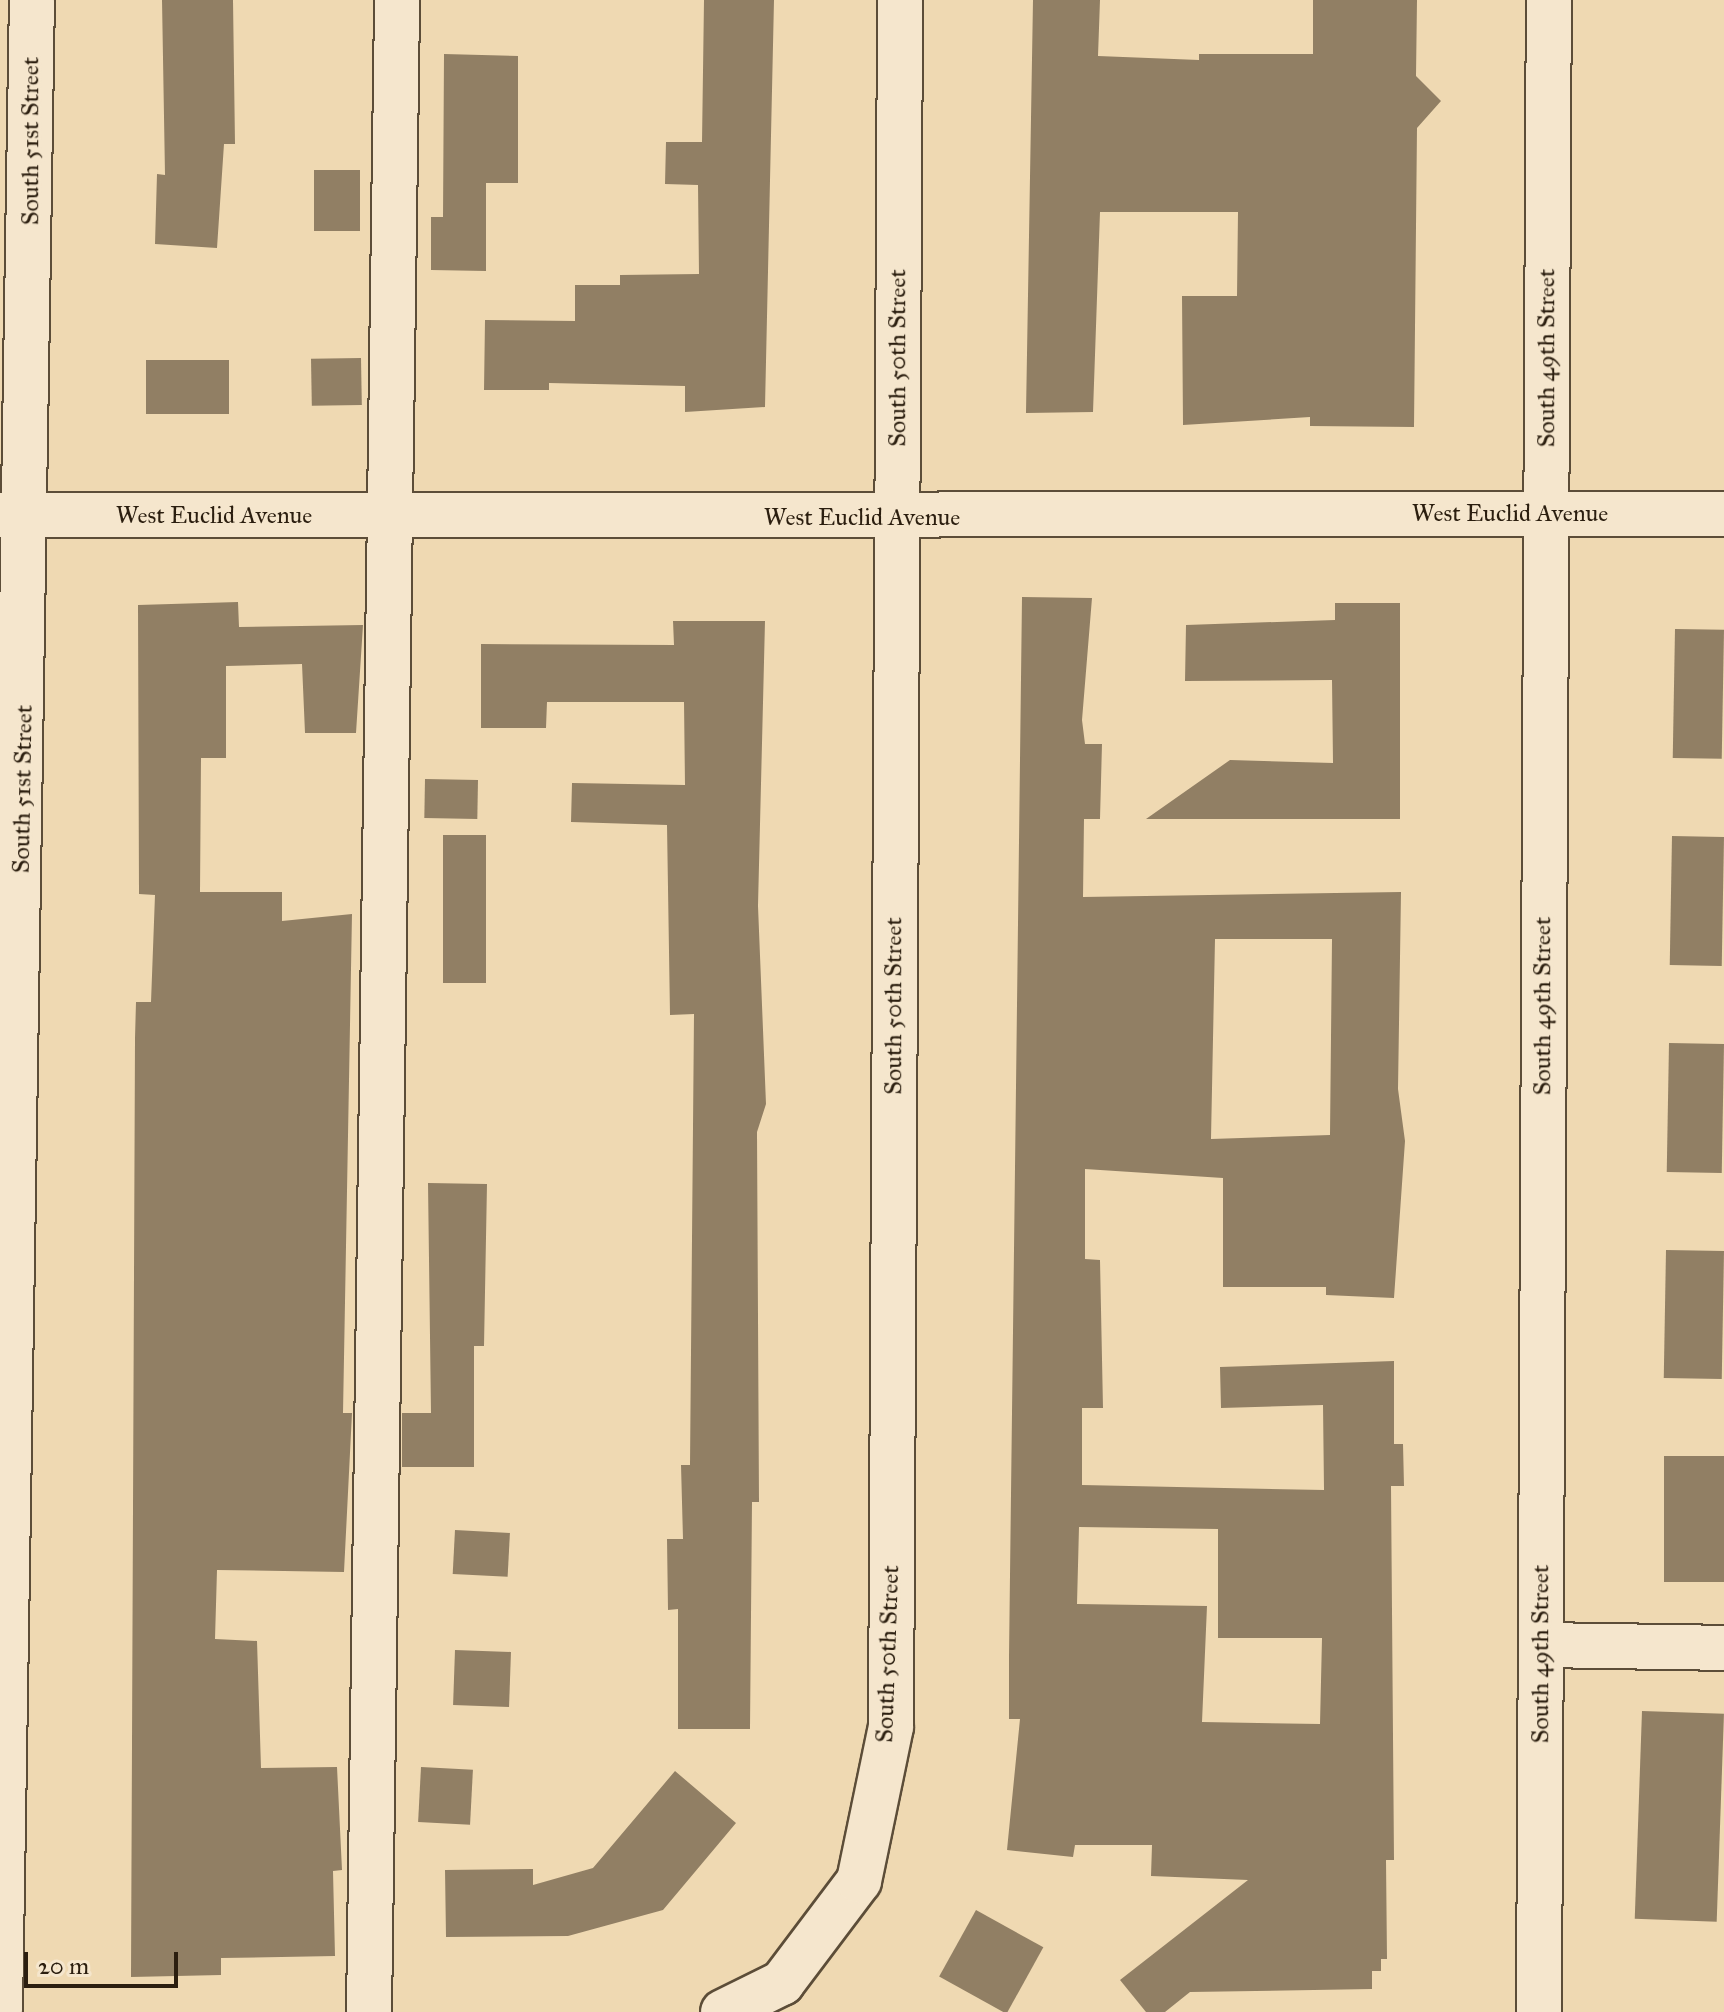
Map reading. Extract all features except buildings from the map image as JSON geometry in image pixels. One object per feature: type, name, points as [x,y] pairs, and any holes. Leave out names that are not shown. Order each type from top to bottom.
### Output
[{"type":"street","name":"South 51st Street","points":[[0,2010],[14,515],[32,0]]},
{"type":"street","points":[[369,2012],[395,516],[397,0]]},
{"type":"street","name":"South 50th Street","points":[[723,2012],[782,1983],[859,1881],[891,1727],[900,0]]},
{"type":"street","name":"South 49th Street","points":[[1539,2012],[1549,0]]},
{"type":"street","name":"West Euclid Avenue","points":[[14,515],[896,518],[1724,514]]},
{"type":"street","points":[[1541,1645],[1724,1648]]}]
